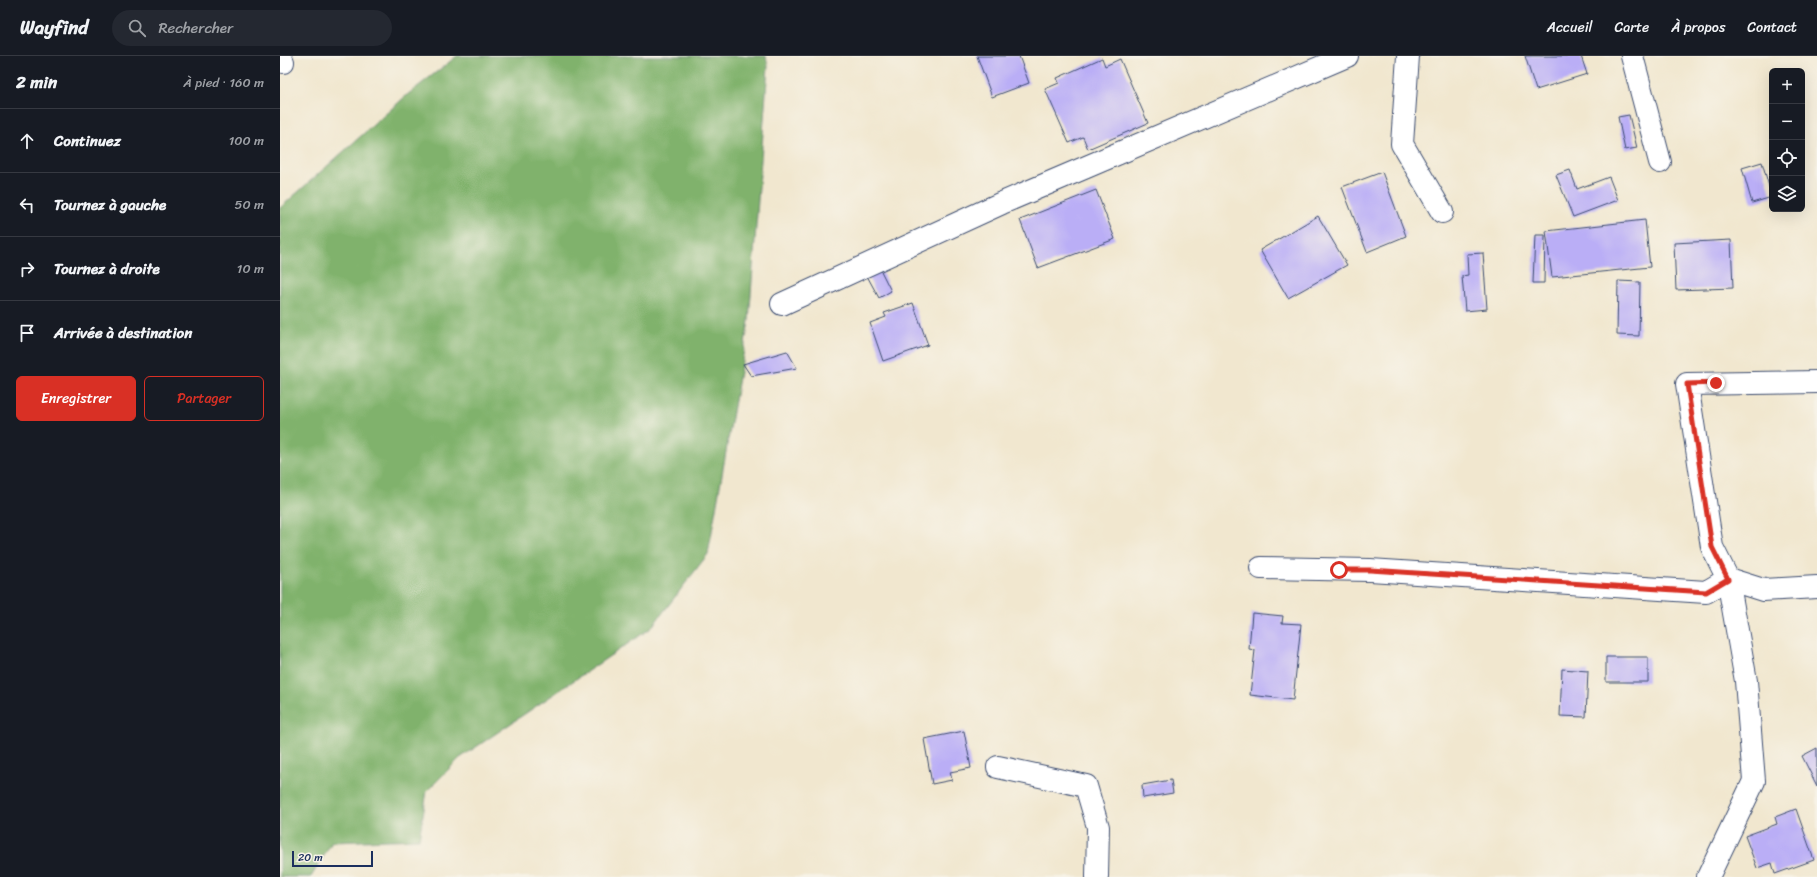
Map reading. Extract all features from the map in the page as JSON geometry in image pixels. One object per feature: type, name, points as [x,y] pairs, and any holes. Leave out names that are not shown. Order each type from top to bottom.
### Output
[{"type":"street","points":[[782,304],[1002,203],[1347,56]]},
{"type":"street","points":[[1408,56],[1402,144],[1442,212]]},
{"type":"street","points":[[1632,56],[1660,162]]},
{"type":"street","points":[[1708,877],[1754,781],[1746,681],[1728,579],[1712,547],[1687,384],[1817,382]]},
{"type":"street","points":[[1261,568],[1370,570],[1706,592],[1728,579],[1763,590],[1817,587]]},
{"type":"street","points":[[998,767],[1086,786],[1098,827],[1097,877]]},
{"type":"green space","points":[[457,56],[766,56],[768,66],[749,321],[708,554],[651,628],[460,758],[427,791],[419,839],[332,842],[311,877],[280,877],[280,208],[407,95]]},
{"type":"building","points":[[977,56],[1019,56],[1029,83],[992,97]]},
{"type":"building","points":[[1525,56],[1581,56],[1587,74],[1536,90]]},
{"type":"building","points":[[1102,58],[1105,66],[1120,59],[1148,123],[1088,149],[1083,137],[1069,143],[1045,89],[1059,83],[1057,78]]},
{"type":"building","points":[[1629,115],[1637,148],[1625,150],[1618,117]]},
{"type":"building","points":[[1762,162],[1769,186],[1769,198],[1752,203],[1742,168]]},
{"type":"building","points":[[1570,170],[1577,189],[1609,177],[1618,200],[1573,217],[1556,175]]},
{"type":"building","points":[[1382,172],[1406,236],[1367,252],[1342,187]]},
{"type":"building","points":[[1096,190],[1115,239],[1038,268],[1020,220]]},
{"type":"building","points":[[1318,216],[1347,265],[1288,298],[1260,250]]},
{"type":"building","points":[[1645,220],[1650,267],[1552,277],[1546,231]]},
{"type":"building","points":[[1535,235],[1545,235],[1544,283],[1533,283]]},
{"type":"building","points":[[1731,240],[1733,288],[1676,290],[1674,243]]},
{"type":"building","points":[[1483,253],[1487,309],[1465,311],[1462,276],[1468,275],[1467,254]]},
{"type":"building","points":[[879,267],[891,291],[879,298],[866,274]]},
{"type":"building","points":[[1618,281],[1640,282],[1639,336],[1617,335]]},
{"type":"building","points":[[913,303],[928,345],[883,361],[870,323],[886,317],[884,313]]},
{"type":"building","points":[[787,351],[797,368],[751,376],[743,364]]},
{"type":"building","points":[[1252,613],[1283,616],[1282,623],[1301,624],[1293,700],[1250,695],[1255,650],[1249,649]]},
{"type":"building","points":[[1606,657],[1648,657],[1648,682],[1606,682]]},
{"type":"building","points":[[1562,669],[1588,671],[1586,717],[1560,716]]},
{"type":"building","points":[[964,731],[971,768],[950,772],[952,780],[932,784],[924,739]]},
{"type":"building","points":[[1817,748],[1817,786],[1802,756]]},
{"type":"building","points":[[1171,780],[1173,793],[1143,798],[1142,785]]},
{"type":"building","points":[[1796,809],[1814,860],[1775,874],[1772,863],[1757,868],[1745,836],[1777,824],[1775,817]]},
{"type":"route","points":[[1339,570],[1370,570],[1706,592],[1728,579],[1712,547],[1687,384],[1716,383]]}]
